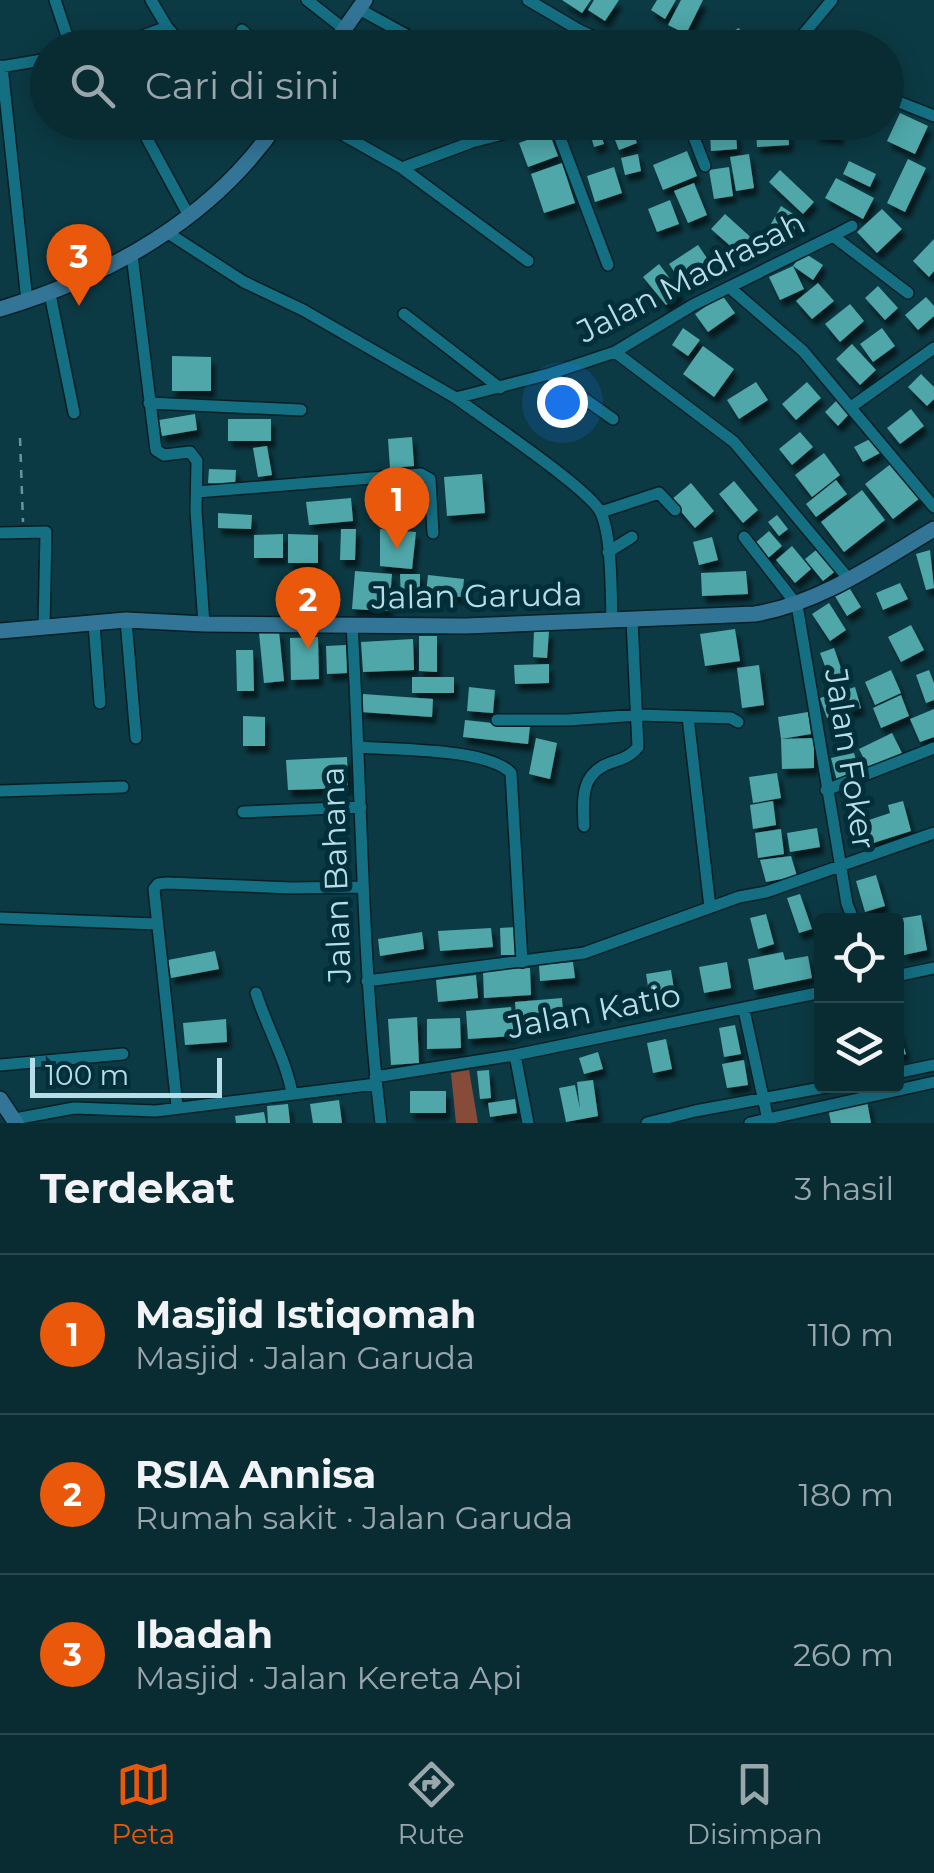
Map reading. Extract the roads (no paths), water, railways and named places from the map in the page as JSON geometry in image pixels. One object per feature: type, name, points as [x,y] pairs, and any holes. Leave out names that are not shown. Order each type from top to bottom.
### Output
[{"type":"street","points":[[55,0],[66,30]]},
{"type":"street","points":[[151,0],[170,30]]},
{"type":"street","points":[[307,0],[344,29],[362,4],[402,30]]},
{"type":"street","points":[[528,0],[580,30]]},
{"type":"street","points":[[807,30],[832,0]]},
{"type":"street","points":[[159,30],[167,27]]},
{"type":"street","points":[[28,301],[1,66],[30,62]]},
{"type":"street","points":[[904,104],[934,116]]},
{"type":"street","points":[[148,140],[189,216]]},
{"type":"street","points":[[0,310],[50,294],[168,233],[266,140]]},
{"type":"street","points":[[352,140],[402,168],[528,261]]},
{"type":"street","points":[[402,168],[480,140]]},
{"type":"street","points":[[558,140],[608,265]]},
{"type":"street","points":[[695,140],[705,166]]},
{"type":"street","points":[[834,236],[852,226]]},
{"type":"street","points":[[168,233],[244,282],[303,310],[456,398],[560,475],[601,512],[612,621]]},
{"type":"street","name":"Jalan Madrasah","points":[[456,398],[550,374],[615,352],[694,305],[834,236],[908,292]]},
{"type":"street","points":[[132,254],[156,450],[160,455],[195,455],[204,624]]},
{"type":"street","points":[[729,288],[802,352],[934,508]]},
{"type":"street","points":[[50,294],[74,413]]},
{"type":"street","points":[[404,314],[500,388]]},
{"type":"street","points":[[851,407],[934,348]]},
{"type":"street","points":[[615,352],[734,442],[848,578]]},
{"type":"street","points":[[550,374],[613,419]]},
{"type":"street","points":[[149,403],[302,410]]},
{"type":"street","points":[[196,492],[420,474],[430,479],[433,533]]},
{"type":"street","points":[[601,512],[659,493],[676,510]]},
{"type":"street","name":"Jalan Garuda","points":[[0,631],[126,620],[352,624],[612,621],[755,614],[797,604],[934,529]]},
{"type":"street","points":[[0,532],[43,530],[46,534],[44,627]]},
{"type":"street","points":[[608,552],[632,537]]},
{"type":"street","points":[[744,537],[797,604]]},
{"type":"street","name":"Jalan Foker","points":[[797,604],[826,790],[850,913]]},
{"type":"street","points":[[126,620],[136,738]]},
{"type":"street","points":[[584,826],[583,797],[588,780],[604,766],[635,753],[638,747],[632,620]]},
{"type":"street","points":[[94,624],[100,704]]},
{"type":"street","name":"Jalan Bahana","points":[[352,624],[367,981],[381,1123]]},
{"type":"street","points":[[496,720],[639,715],[732,718],[738,722]]},
{"type":"street","points":[[688,717],[710,907]]},
{"type":"street","points":[[360,746],[499,763],[510,774],[522,962]]},
{"type":"street","points":[[826,790],[934,748]]},
{"type":"street","points":[[0,792],[123,787]]},
{"type":"street","points":[[244,812],[361,807]]},
{"type":"street","points":[[367,981],[584,952],[739,896],[766,892],[934,833]]},
{"type":"street","points":[[177,1106],[156,924],[154,889],[158,884],[362,887]]},
{"type":"street","points":[[0,918],[156,924]]},
{"type":"street","points":[[904,974],[934,968]]},
{"type":"street","points":[[256,994],[286,1064],[292,1094]]},
{"type":"street","name":"Jalan Katio","points":[[15,1121],[74,1108],[156,1111],[292,1094],[515,1055],[814,994]]},
{"type":"street","points":[[744,1010],[768,1120]]},
{"type":"street","points":[[0,1064],[123,1054]]},
{"type":"street","points":[[515,1055],[528,1123]]},
{"type":"street","points":[[904,1071],[934,1065]]},
{"type":"street","points":[[904,1077],[910,1088]]},
{"type":"street","points":[[750,1123],[934,1082]]},
{"type":"street","points":[[648,1123],[814,1089]]},
{"type":"street","points":[[0,1098],[15,1121]]},
{"type":"place","name":"Ibadah","points":[[79,306]]},
{"type":"place","name":"Masjid Istiqomah","points":[[397,549]]},
{"type":"place","name":"RSIA Annisa","points":[[308,649]]}]
